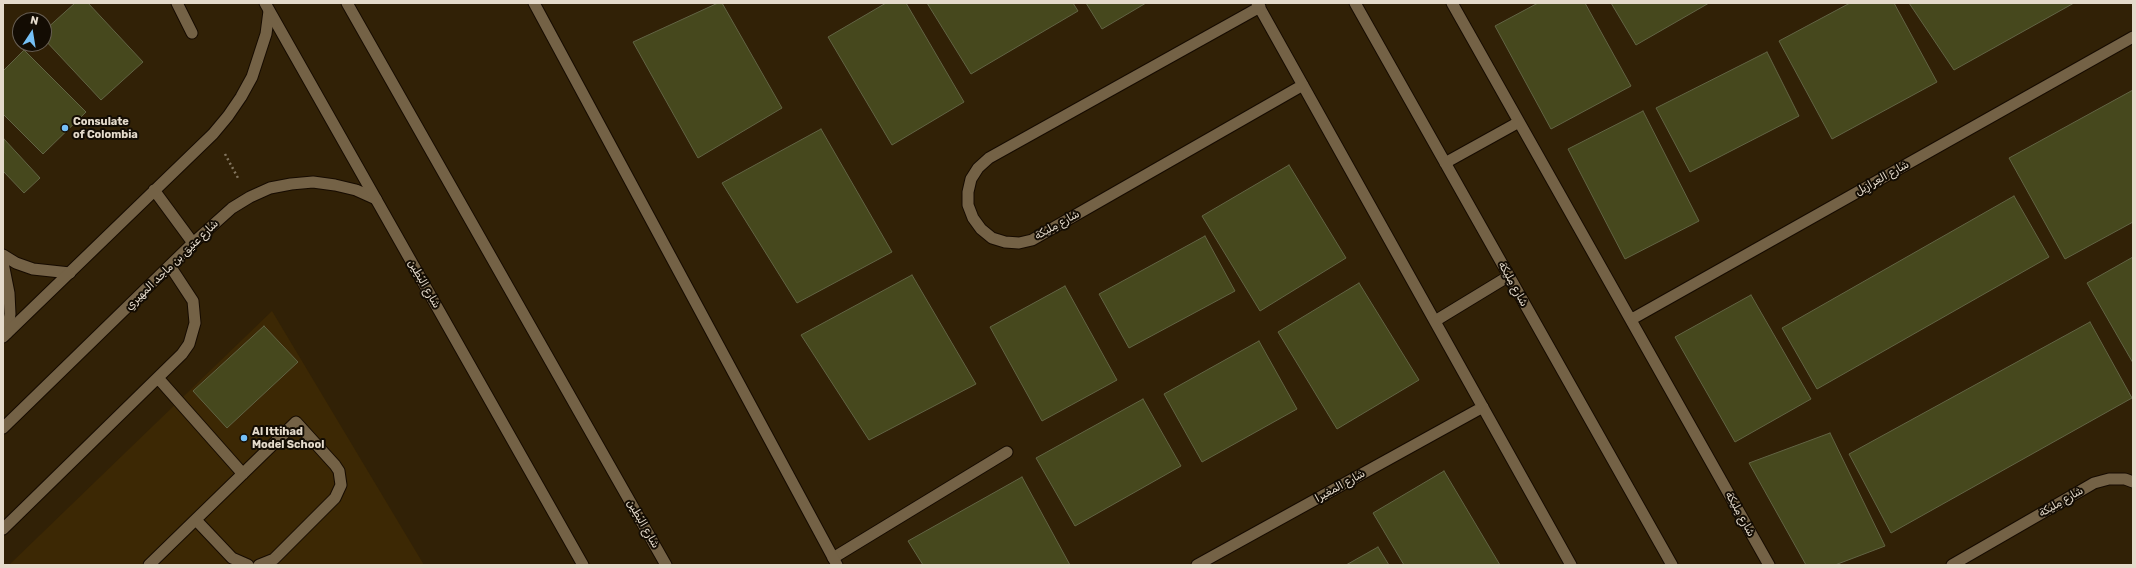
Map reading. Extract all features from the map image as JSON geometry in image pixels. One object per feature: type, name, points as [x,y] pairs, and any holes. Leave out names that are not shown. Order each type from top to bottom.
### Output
[{"type":"street","points":[[177,3],[192,33]]},
{"type":"street","name":"شارع البَطِين","points":[[347,3],[666,565]]},
{"type":"street","points":[[534,3],[835,561],[1007,452]]},
{"type":"street","name":"شارع مِليكة","points":[[1355,3],[1672,565]]},
{"type":"street","name":"شارع مِليكة","points":[[1452,3],[1632,319],[1769,565]]},
{"type":"street","name":"شارع مِليكة","points":[[1303,85],[1032,240],[1012,243],[992,238],[981,229],[973,218],[968,205],[968,192],[971,179],[978,168],[989,158],[1259,5],[1571,565]]},
{"type":"street","points":[[5,335],[213,134],[242,98],[260,56],[267,7]]},
{"type":"street","name":"شارع البَطِين","points":[[267,7],[583,565]]},
{"type":"street","name":"شارع العِرازِيل","points":[[1632,319],[2133,37]]},
{"type":"street","points":[[1445,163],[1519,122]]},
{"type":"street","name":"شارع عتيق بن ماجد المهيري","points":[[3,428],[232,208],[250,197],[270,188],[313,182],[356,190],[376,199]]},
{"type":"street","points":[[154,190],[194,243]]},
{"type":"street","points":[[3,255],[16,263],[33,269],[70,272]]},
{"type":"street","points":[[3,263],[9,293],[10,314],[5,335]]},
{"type":"street","points":[[3,528],[182,354],[191,339],[195,323],[192,301],[170,266]]},
{"type":"street","points":[[1435,321],[1509,276]]},
{"type":"street","points":[[158,378],[243,474]]},
{"type":"street","name":"شارع المغيرا","points":[[1197,565],[1483,407]]},
{"type":"street","points":[[149,565],[296,422],[335,465],[341,478],[339,492],[335,498],[274,559],[259,565]]},
{"type":"street","name":"شارع مِليكة","points":[[1952,565],[2094,483],[2109,479],[2125,479],[2133,482]]},
{"type":"street","points":[[196,520],[232,558],[248,565]]},
{"type":"path","points":[[213,134],[250,197]]},
{"type":"shaded area","name":"Al Ittihad Model School","points":[[272,311],[424,565],[9,565]]},
{"type":"building","points":[[75,3],[88,3],[143,62],[101,100],[52,48],[52,24]]},
{"type":"building","points":[[718,3],[722,3],[782,108],[698,158],[633,42]]},
{"type":"building","points":[[886,3],[906,3],[964,102],[892,145],[828,37]]},
{"type":"building","points":[[927,3],[1073,3],[1078,11],[971,74]]},
{"type":"building","points":[[1086,3],[1146,3],[1102,29]]},
{"type":"building","points":[[1538,3],[1585,3],[1631,86],[1551,129],[1495,26]]},
{"type":"building","points":[[1611,3],[1709,3],[1636,45]]},
{"type":"building","points":[[1850,3],[1894,3],[1937,82],[1832,139],[1779,41]]},
{"type":"building","points":[[1909,3],[2074,3],[1954,70]]},
{"type":"building","points":[[22,52],[26,52],[86,112],[43,154],[3,114],[3,71]]},
{"type":"building","points":[[1767,52],[1799,116],[1690,172],[1656,108]]},
{"type":"building","points":[[2133,90],[2133,222],[2065,259],[2009,158]]},
{"type":"building","points":[[1643,111],[1699,221],[1625,259],[1568,149]]},
{"type":"building","points":[[821,129],[892,252],[797,303],[722,183]]},
{"type":"building","points":[[4,139],[40,178],[24,193],[3,171]]},
{"type":"building","points":[[1289,165],[1346,258],[1260,311],[1202,216]]},
{"type":"building","points":[[2014,196],[2049,257],[1817,389],[1782,328]]},
{"type":"building","points":[[1205,236],[1235,291],[1129,348],[1099,294]]},
{"type":"building","points":[[2133,257],[2133,363],[2087,283]]},
{"type":"building","points":[[912,275],[976,384],[869,440],[801,335]]},
{"type":"building","points":[[1359,283],[1419,380],[1337,429],[1278,332]]},
{"type":"building","points":[[1065,286],[1117,380],[1042,421],[990,327]]},
{"type":"building","points":[[1751,295],[1811,399],[1735,442],[1675,337]]},
{"type":"building","points":[[2090,322],[2132,398],[1891,533],[1849,454]]},
{"type":"building","points":[[264,326],[298,362],[227,428],[193,391]]},
{"type":"building","points":[[1259,341],[1297,409],[1202,462],[1164,394]]},
{"type":"building","points":[[1143,399],[1181,466],[1075,526],[1036,458]]},
{"type":"building","points":[[1830,433],[1885,546],[1835,565],[1806,565],[1749,463]]},
{"type":"building","points":[[1444,471],[1500,565],[1404,565],[1373,513]]},
{"type":"building","points":[[1022,477],[1070,565],[923,565],[908,541]]},
{"type":"building","points":[[1378,547],[1389,565],[1346,565]]},
{"type":"place","name":"Consulate of Colombia","points":[[65,128]]},
{"type":"place","name":"Al Ittihad Model School","points":[[244,438]]}]
